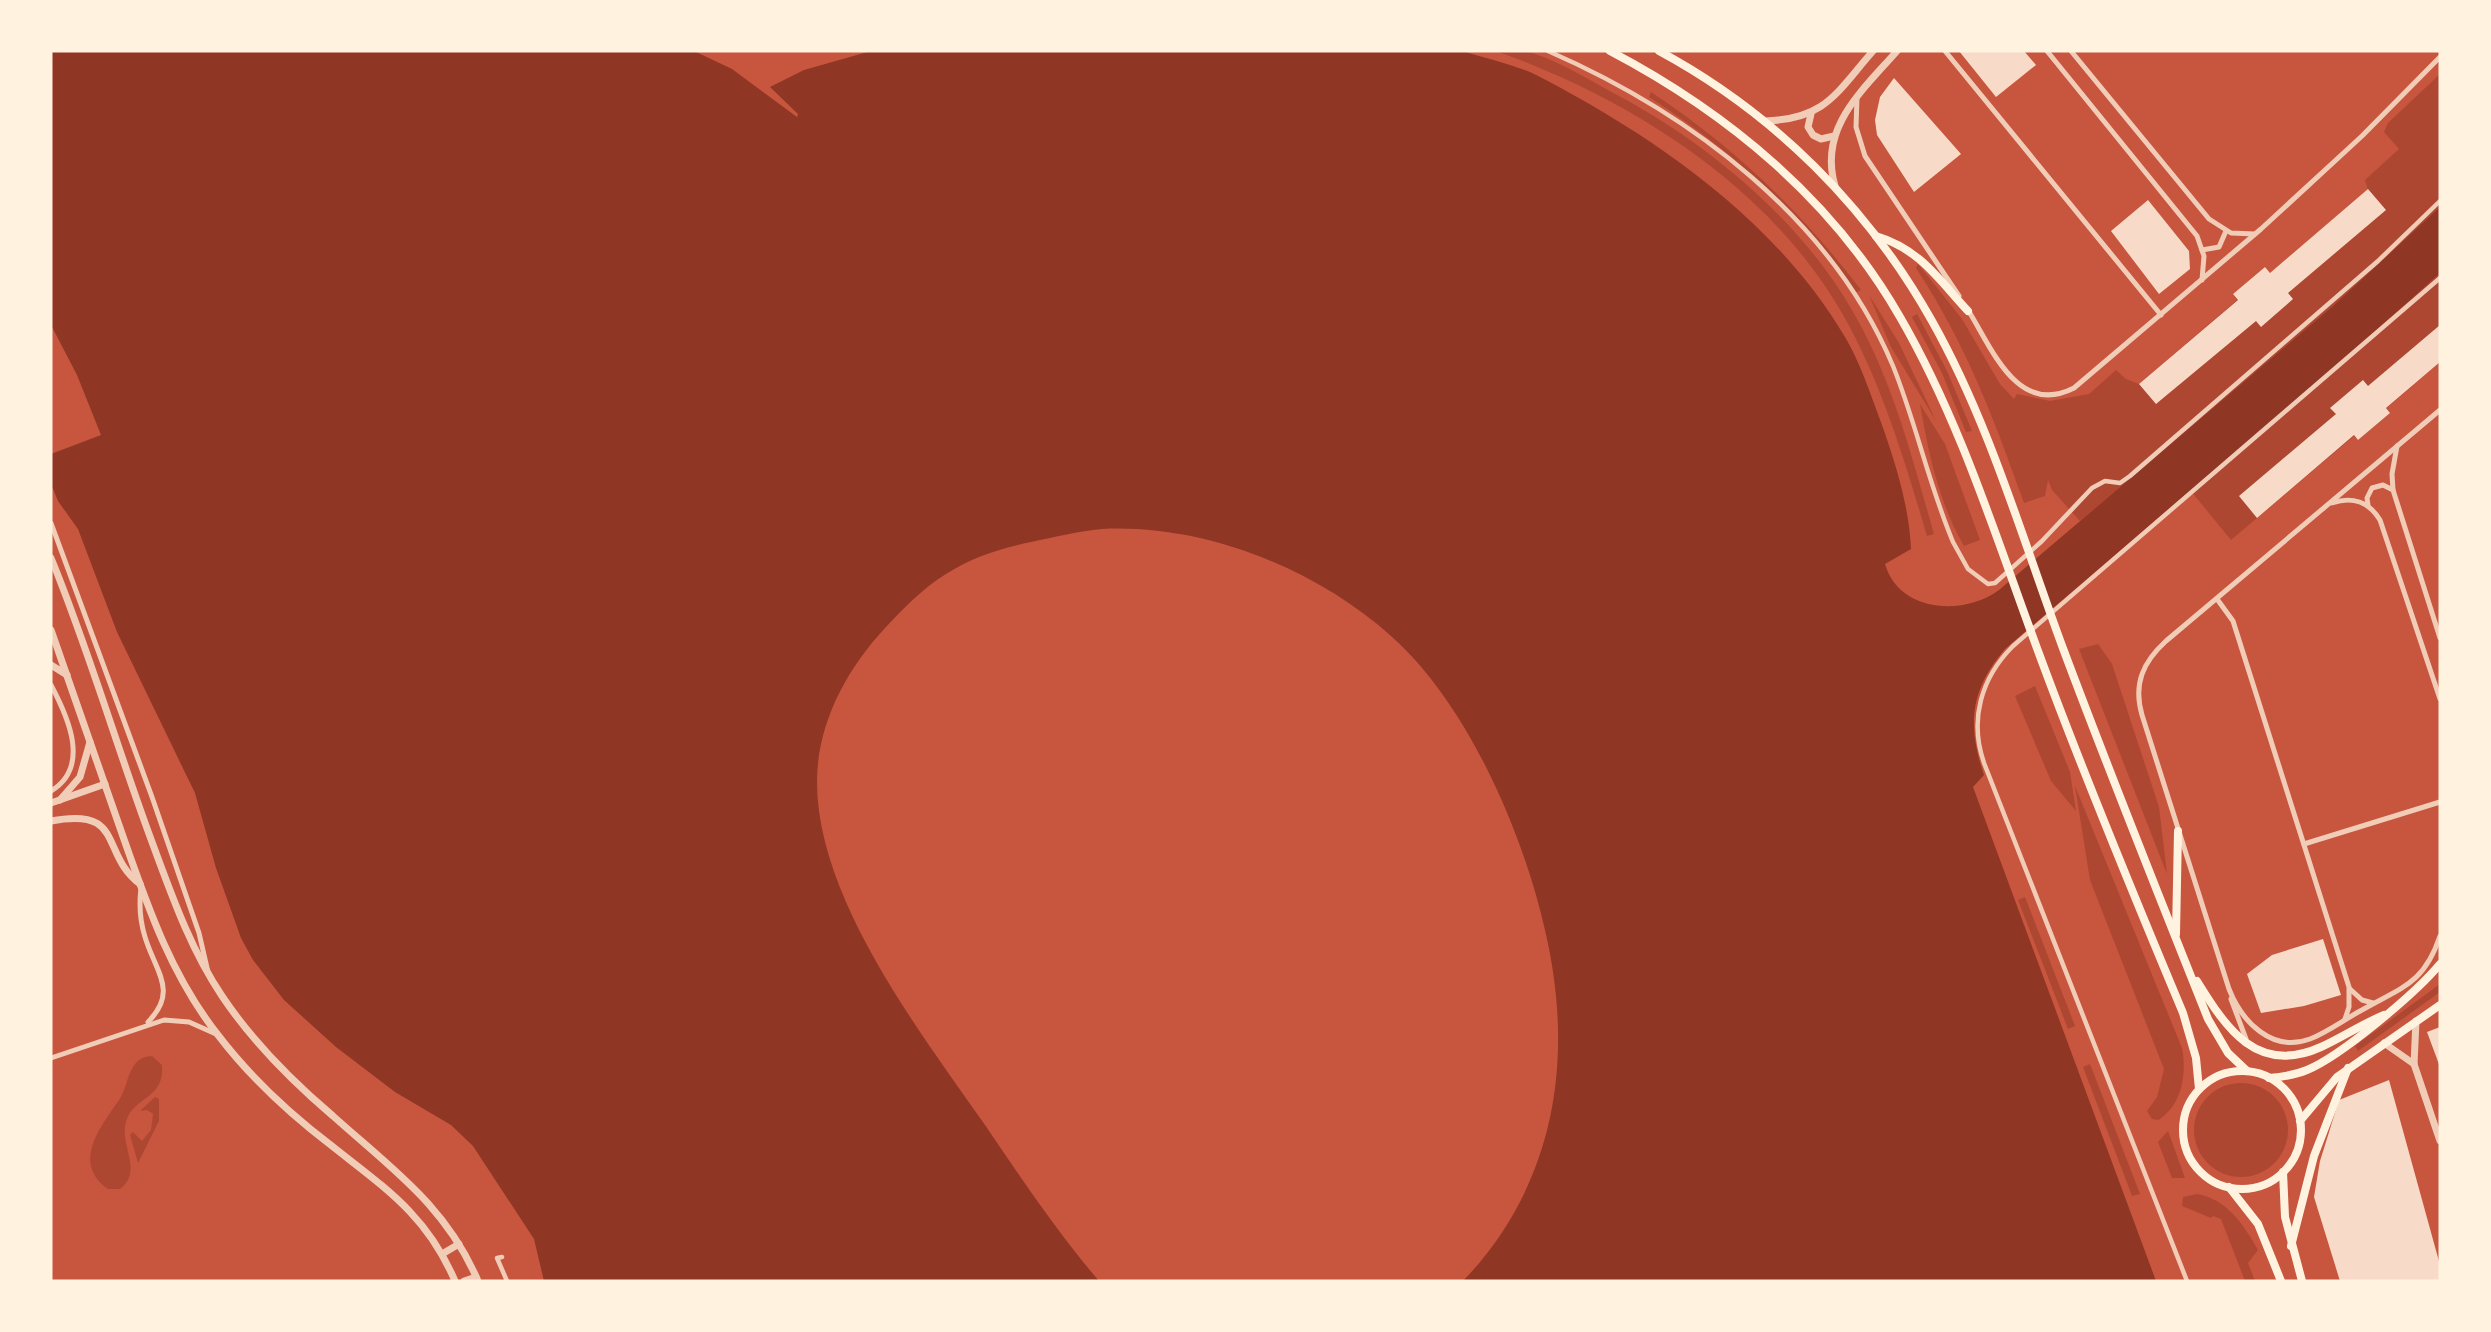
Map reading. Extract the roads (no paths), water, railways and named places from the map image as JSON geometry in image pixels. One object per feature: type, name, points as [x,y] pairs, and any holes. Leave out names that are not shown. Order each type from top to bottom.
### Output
[{"type":"main road","points":[[1610,51],[1677,89],[1736,131],[1797,185],[1840,231],[1881,286],[1919,351],[1954,426],[2055,698],[2183,1013],[2196,1058],[2199,1089]]},
{"type":"main road","points":[[1659,51],[1727,92],[1765,121],[1835,187],[1876,236],[1916,294],[1948,351],[2007,497],[2078,690],[2214,1031],[2228,1053],[2247,1071],[2269,1078],[2287,1092],[2300,1121]]},
{"type":"main road","points":[[1876,236],[1905,247],[1922,259],[1968,311]]},
{"type":"main road","points":[[2176,940],[2178,831]]},
{"type":"main road","points":[[2186,964],[2225,1026],[2249,1045],[2268,1052],[2299,1054],[2319,1048],[2384,1015]]},
{"type":"main road","points":[[2269,1078],[2294,1074],[2318,1065],[2418,988],[2440,964]]},
{"type":"main road","points":[[2302,1281],[2291,1246],[2283,1202],[2283,1172],[2297,1148],[2300,1121],[2316,1097],[2348,1068],[2440,1005]]},
{"type":"main road","points":[[2291,1246],[2311,1166],[2348,1068]]},
{"type":"main road","points":[[2247,1071],[2221,1075],[2199,1089],[2185,1113],[2182,1130],[2185,1147],[2193,1163],[2205,1176],[2229,1187],[2258,1186],[2283,1172]]},
{"type":"main road","points":[[2229,1187],[2262,1231],[2281,1281]]},
{"type":"street","points":[[1548,51],[1608,79],[1694,131],[1751,177],[1815,243],[1856,298],[1882,343],[1953,542],[1968,569],[1988,584],[1995,583],[2042,541],[2096,485],[2109,480],[2120,483],[2130,476],[2378,261],[2440,201]]},
{"type":"street","points":[[1765,121],[1792,120],[1811,114],[1830,100],[1873,51]]},
{"type":"street","points":[[1835,187],[1830,161],[1834,136],[1841,118],[1897,51]]},
{"type":"street","points":[[1945,51],[2161,315]]},
{"type":"street","points":[[2047,51],[2192,230],[2202,250],[2202,280]]},
{"type":"street","points":[[2071,51],[2209,219],[2225,231],[2255,234]]},
{"type":"street","points":[[1858,96],[1856,127],[1865,156],[2011,379],[2029,392],[2044,395],[2074,388],[2161,315],[2362,136],[2440,57]]},
{"type":"street","points":[[1811,114],[1808,122],[1813,135],[1821,139],[1834,136]]},
{"type":"street","points":[[2202,250],[2219,247],[2225,231]]},
{"type":"street","points":[[2187,1281],[1984,763],[1977,733],[1980,702],[1996,667],[2018,641],[2440,278]]},
{"type":"street","points":[[2249,1045],[2235,1013],[2139,704],[2139,680],[2156,650],[2440,410]]},
{"type":"street","points":[[2398,446],[2392,474],[2393,490],[2440,638]]},
{"type":"street","points":[[2393,490],[2383,485],[2372,488],[2367,498],[2369,507],[2383,527],[2440,699]]},
{"type":"street","points":[[2326,506],[2346,500],[2369,507]]},
{"type":"street","points":[[51,523],[78,590],[197,926],[209,975]]},
{"type":"street","points":[[51,558],[175,905],[209,975],[238,1018],[270,1056],[312,1097],[417,1189],[459,1244],[477,1279],[464,1281]]},
{"type":"street","points":[[2217,598],[2233,621],[2349,987],[2350,1000],[2345,1020]]},
{"type":"street","points":[[51,629],[167,953],[216,1034],[271,1094],[399,1198],[423,1225],[442,1254],[455,1281]]},
{"type":"street","points":[[51,665],[67,674]]},
{"type":"street","points":[[51,685],[74,750],[70,771],[63,782],[51,791]]},
{"type":"street","points":[[60,800],[80,777],[90,741]]},
{"type":"street","points":[[51,803],[105,784]]},
{"type":"street","points":[[2304,845],[2440,802]]},
{"type":"street","points":[[51,821],[75,817],[97,823],[110,835],[122,864],[141,886],[142,929],[164,992],[161,1007],[145,1024]]},
{"type":"street","points":[[2229,989],[2251,1025],[2279,1041],[2311,1038],[2418,977],[2432,959],[2440,936]]},
{"type":"street","points":[[2349,987],[2356,996],[2373,1003]]},
{"type":"street","points":[[51,1058],[145,1024],[181,1020],[216,1034]]},
{"type":"street","points":[[2416,1021],[2414,1064],[2440,1141]]},
{"type":"street","points":[[2384,1043],[2414,1064]]},
{"type":"street","points":[[442,1254],[459,1244]]},
{"type":"street","points":[[502,1256],[498,1258],[507,1281]]}]
